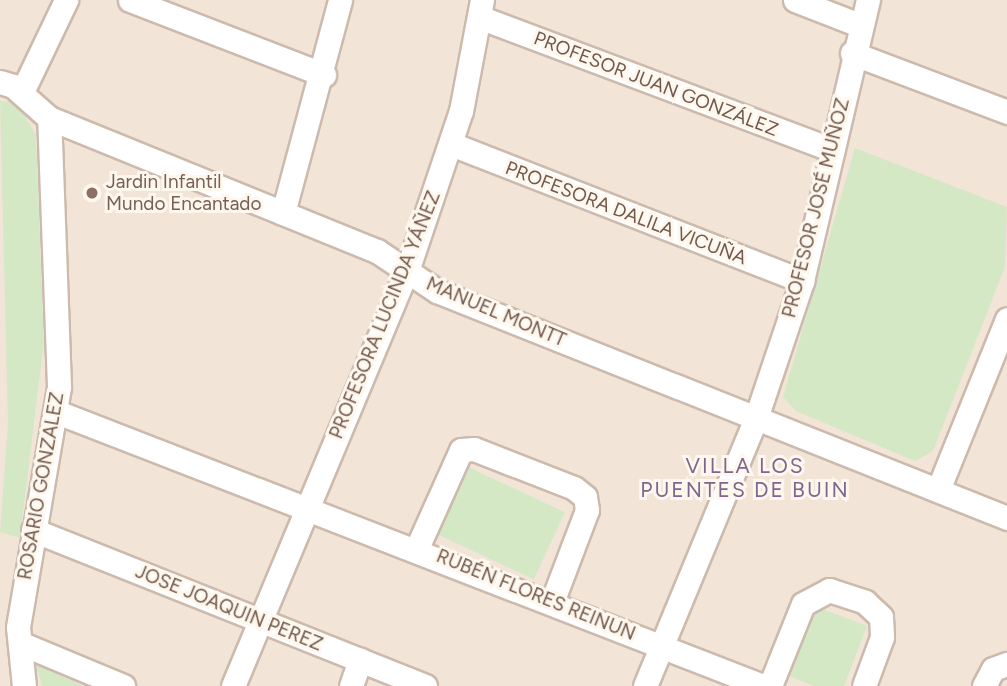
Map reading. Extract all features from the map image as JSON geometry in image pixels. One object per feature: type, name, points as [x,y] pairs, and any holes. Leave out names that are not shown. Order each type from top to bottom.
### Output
[{"type":"street","points":[[8,86],[66,0]]},
{"type":"street","points":[[130,0],[324,75]]},
{"type":"street","points":[[283,213],[324,75],[340,0]]},
{"type":"street","points":[[794,0],[859,25]]},
{"type":"street","name":"PROFESOR JOSÉ MUÑOZ","points":[[645,686],[756,418],[802,281],[852,53],[868,0]]},
{"type":"street","name":"PROFESORA LUCINDA YÁÑEZ","points":[[233,686],[407,271],[451,144],[480,8]]},
{"type":"street","name":"PROFESOR JUAN GONZÁLEZ","points":[[480,8],[832,150]]},
{"type":"street","points":[[852,53],[1007,112]]},
{"type":"street","name":"MANUEL MONTT","points":[[8,86],[49,118],[377,251],[437,292],[1007,518]]},
{"type":"street","name":"ROSARIO GONZALEZ","points":[[24,686],[20,643],[33,530],[57,412],[59,295],[49,118]]},
{"type":"street","name":"PROFESORA DALILA VICUÑA","points":[[451,144],[802,281]]},
{"type":"street","points":[[938,490],[1007,319]]},
{"type":"street","name":"RUBÉN FLORES REINUN","points":[[57,412],[289,504],[309,505],[763,686]]},
{"type":"street","points":[[417,548],[461,450],[474,449],[574,488],[585,497],[587,510],[552,602]]},
{"type":"street","name":"JOSE JOAQUIN PEREZ","points":[[33,530],[425,686]]},
{"type":"street","points":[[770,686],[803,604],[829,590],[865,602],[881,617],[882,637],[864,686]]},
{"type":"street","points":[[20,643],[123,686]]},
{"type":"street","points":[[351,686],[360,660]]},
{"type":"street","points":[[984,686],[993,669],[1007,664]]},
{"type":"shaded area","points":[[0,0],[1007,0],[1007,686],[0,686]]},
{"type":"green space","points":[[0,101],[16,102],[36,135],[44,341],[20,538],[0,532],[8,424]]},
{"type":"green space","points":[[855,148],[1007,207],[1005,267],[933,451],[915,461],[796,411],[783,397]]},
{"type":"green space","points":[[468,467],[565,512],[534,579],[437,534]]},
{"type":"green space","points":[[817,607],[867,626],[844,686],[814,686],[789,676]]},
{"type":"green space","points":[[36,664],[83,686],[42,686]]},
{"type":"place","name":"Jardin Infantil Mundo Encantado","points":[[92,193]]},
{"type":"district","name":"VILLA LOS PUENTES DE BUIN","points":[[745,478]]}]
